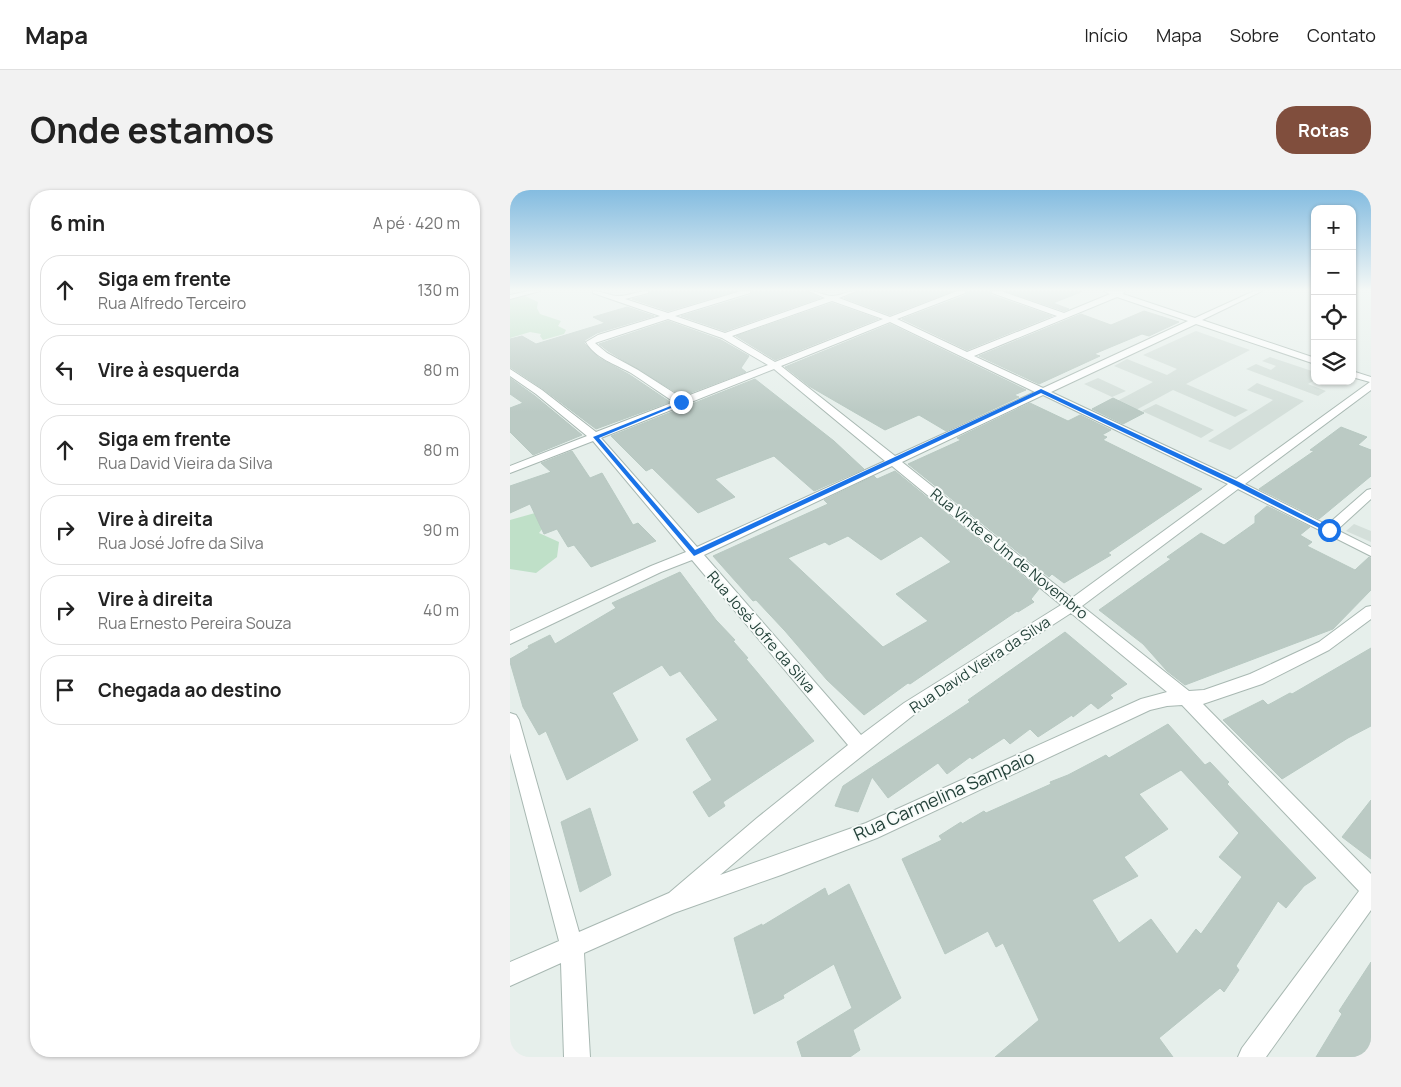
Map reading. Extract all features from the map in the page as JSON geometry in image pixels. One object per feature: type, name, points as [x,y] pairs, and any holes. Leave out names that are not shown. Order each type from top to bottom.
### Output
[{"type":"street","points":[[619,331],[595,339],[590,344],[604,356],[635,372],[681,402]]},
{"type":"street","name":"Rua Vinte e Um de Novembro","points":[[712,331],[725,336],[776,366],[1187,699],[1371,890]]},
{"type":"street","points":[[725,336],[738,331]]},
{"type":"street","points":[[510,470],[863,331]]},
{"type":"street","points":[[916,331],[1237,484],[1371,552]]},
{"type":"street","points":[[966,356],[1026,331]]},
{"type":"street","points":[[510,638],[1170,331]]},
{"type":"street","points":[[1229,331],[1311,360]]},
{"type":"street","name":"Rua José Jofre da Silva","points":[[510,372],[539,392],[596,437],[694,554],[861,747]]},
{"type":"street","points":[[1356,375],[1371,380]]},
{"type":"street","name":"Rua David Vieira da Silva","points":[[671,904],[777,813],[910,708],[1073,606],[1371,385]]},
{"type":"street","points":[[1329,530],[1371,493]]},
{"type":"street","name":"Rua Carmelina Sampaio","points":[[510,974],[671,904],[781,866],[870,831],[1147,704],[1167,699],[1187,699],[1222,692],[1324,646],[1371,611]]},
{"type":"street","points":[[510,720],[572,948],[577,1057]]},
{"type":"street","points":[[1251,1057],[1371,890]]},
{"type":"shaded area","points":[[1195,331],[1250,350],[1186,384],[1248,410],[1235,417],[1173,390],[1123,417],[1104,408],[1153,382],[1114,366],[1127,359],[1167,375],[1177,369],[1143,355]]},
{"type":"shaded area","points":[[1270,357],[1311,371],[1311,382],[1308,384],[1326,391],[1318,396],[1246,369],[1256,364],[1271,370],[1276,366],[1262,361]]},
{"type":"shaded area","points":[[1098,378],[1126,391],[1112,397],[1084,384]]},
{"type":"shaded area","points":[[1257,383],[1304,401],[1230,450],[1208,441],[1273,400],[1247,390]]},
{"type":"shaded area","points":[[1156,404],[1214,430],[1201,438],[1142,411]]},
{"type":"shaded area","points":[[1354,524],[1371,531],[1371,542],[1346,531]]},
{"type":"green space","points":[[510,331],[565,331],[564,334],[543,340],[540,336],[541,334],[530,332],[510,338]]},
{"type":"green space","points":[[535,513],[554,513],[539,533],[559,542],[557,557],[536,573],[510,569],[510,520]]},
{"type":"building","points":[[577,331],[602,331],[585,340],[584,343],[599,358],[630,375],[670,402],[596,429],[510,367],[510,339],[522,336],[536,344]]},
{"type":"building","points":[[637,331],[697,331],[721,340],[749,356],[741,368],[746,372],[682,396],[599,344]]},
{"type":"building","points":[[749,331],[847,331],[775,360],[736,336]]},
{"type":"building","points":[[872,331],[905,331],[1026,390],[1014,395],[1019,397],[946,431],[919,415],[885,430],[809,386],[785,367]]},
{"type":"building","points":[[928,331],[1013,331],[967,350]]},
{"type":"building","points":[[1039,331],[1159,331],[1149,336],[1142,334],[1094,354],[1100,356],[1039,384],[979,356]]},
{"type":"building","points":[[510,378],[582,435],[533,455],[510,432],[510,408],[523,403],[510,394]]},
{"type":"building","points":[[755,379],[834,441],[864,469],[814,491],[774,456],[715,479],[735,497],[698,513],[652,468],[646,471],[611,436]]},
{"type":"building","points":[[1113,398],[1144,413],[1123,424],[1092,409]]},
{"type":"building","points":[[1030,403],[1068,421],[1080,415],[1111,430],[1102,435],[1107,437],[1103,440],[1202,489],[1108,553],[1111,555],[1064,583],[1052,574],[1049,577],[908,464],[961,440],[957,438]]},
{"type":"building","points":[[1341,427],[1367,437],[1358,445],[1371,450],[1371,476],[1319,519],[1259,489],[1314,451],[1310,450]]},
{"type":"building","points":[[572,451],[590,478],[602,473],[633,525],[638,523],[656,541],[591,567],[574,545],[568,547],[557,529],[544,534],[530,504],[510,513],[510,486],[551,472],[541,463]]},
{"type":"building","points":[[895,471],[1039,589],[1031,599],[1034,602],[1017,611],[910,684],[908,683],[864,715],[827,680],[785,631],[756,600],[753,601],[713,556],[828,504],[824,500],[874,476],[877,479]],"holes":[[[848,536],[881,560],[921,536],[951,562],[896,594],[928,621],[883,647],[788,558],[825,542],[829,545]]]},
{"type":"building","points":[[1267,506],[1310,527],[1300,535],[1312,542],[1307,546],[1355,570],[1369,557],[1371,558],[1371,590],[1333,629],[1185,685],[1167,671],[1143,644],[1099,610],[1171,559],[1167,557],[1201,533],[1224,545],[1255,523],[1255,516]]},
{"type":"building","points":[[680,572],[716,620],[735,640],[733,641],[748,658],[746,659],[814,741],[723,802],[725,806],[709,817],[693,792],[712,780],[686,739],[718,720],[680,671],[670,676],[662,665],[612,693],[638,740],[567,780],[546,731],[539,735],[523,707],[510,662],[510,659],[529,648],[528,646],[550,635],[555,644],[616,608],[612,603]]},
{"type":"building","points":[[1065,632],[1127,684],[1110,695],[1113,698],[1098,709],[1091,703],[1073,717],[1072,715],[1038,737],[1030,729],[1010,744],[1004,738],[972,759],[970,757],[947,774],[938,763],[888,798],[872,777],[858,812],[835,806],[843,786],[970,702],[968,700]]},
{"type":"building","points":[[1371,648],[1371,726],[1282,779],[1223,720],[1263,700],[1268,705],[1290,693],[1292,694]]},
{"type":"building","points":[[1168,724],[1205,765],[1210,762],[1229,782],[1227,784],[1316,878],[1304,886],[1286,908],[1278,901],[1236,966],[1239,970],[1224,992],[1220,988],[1159,1038],[1173,1057],[995,1057],[1039,1020],[1003,943],[996,947],[988,931],[945,954],[902,859],[942,840],[939,836],[961,822],[962,824],[984,811],[986,813],[1051,784],[1050,782],[1068,775],[1106,755],[1109,758]],"holes":[[[1181,770],[1239,833],[1219,857],[1242,877],[1201,934],[1196,929],[1177,954],[1151,919],[1119,943],[1092,900],[1138,876],[1124,857],[1168,829],[1139,794]]]},
{"type":"building","points":[[1371,800],[1371,859],[1342,837]]},
{"type":"building","points":[[590,808],[611,875],[580,892],[561,822]]},
{"type":"building","points":[[849,884],[901,998],[853,1030],[860,1050],[850,1057],[802,1057],[797,1042],[852,1008],[834,964],[783,995],[784,998],[754,1014],[734,938],[762,924],[762,926],[825,888],[828,896]]},
{"type":"building","points":[[1371,962],[1371,1057],[1316,1057],[1342,1014],[1339,1011]]},
{"type":"route","points":[[681,402],[596,437],[694,554],[1041,391],[1329,530]]}]
